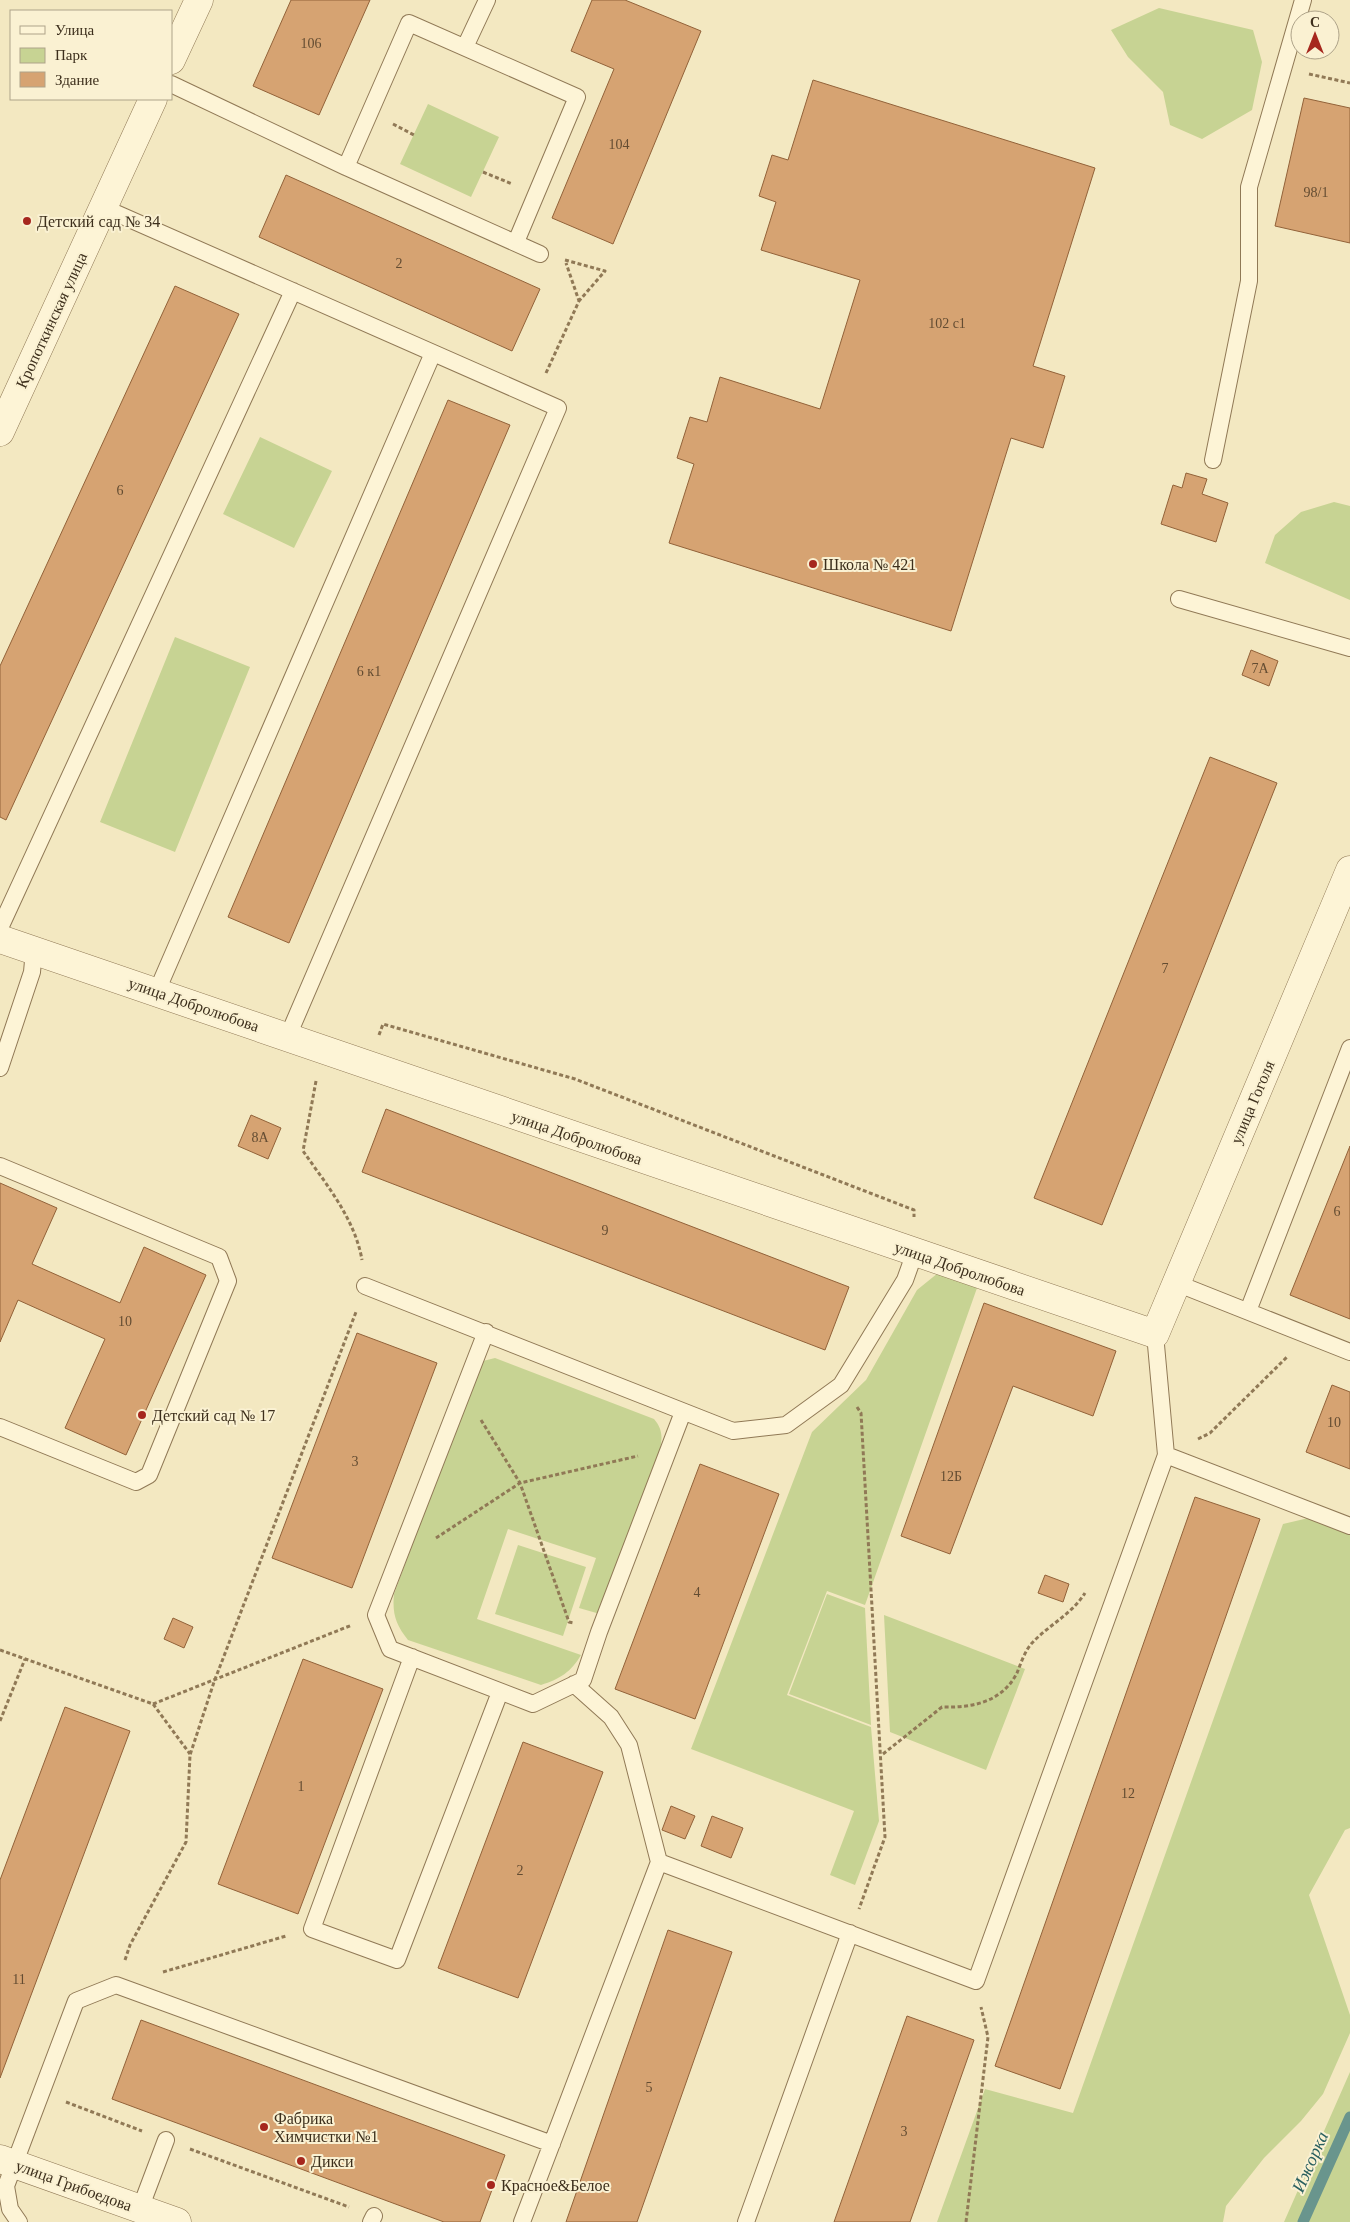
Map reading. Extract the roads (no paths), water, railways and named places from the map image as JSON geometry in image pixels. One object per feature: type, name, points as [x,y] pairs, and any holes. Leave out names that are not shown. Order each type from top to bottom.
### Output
[{"type":"street","points":[[172,58],[199,0]]},
{"type":"street","name":"Кропоткинская улица","points":[[0,431],[153,100]]},
{"type":"street","name":"улица Гоголя","points":[[1155,1334],[1350,870]]},
{"type":"street","name":"улица Добролюбова","points":[[0,939],[1155,1334]]},
{"type":"street","name":"улица Грибоедова","points":[[7,2161],[177,2222]]},
{"type":"lane","points":[[465,47],[487,0]]},
{"type":"lane","points":[[1213,460],[1249,281],[1249,186],[1303,0]]},
{"type":"lane","points":[[346,167],[409,23],[577,96],[516,242]]},
{"type":"lane","points":[[172,84],[346,167],[540,254]]},
{"type":"lane","points":[[102,207],[558,408],[288,1036]]},
{"type":"lane","points":[[0,928],[293,291]]},
{"type":"lane","points":[[156,991],[433,353]]},
{"type":"lane","points":[[1179,599],[1350,648]]},
{"type":"lane","points":[[0,1068],[32,972],[34,950]]},
{"type":"lane","points":[[1248,1311],[1350,1048]]},
{"type":"lane","points":[[0,1166],[219,1257],[228,1281],[149,1475],[136,1482],[0,1426]]},
{"type":"lane","points":[[365,1286],[733,1430],[786,1424],[841,1386],[905,1280],[915,1252]]},
{"type":"lane","points":[[1176,1283],[1350,1352]]},
{"type":"lane","points":[[486,1332],[376,1615],[390,1649],[533,1704],[583,1680],[599,1632],[683,1412]]},
{"type":"lane","points":[[659,1862],[976,1981],[1166,1455],[1155,1334]]},
{"type":"lane","points":[[1166,1455],[1350,1526]]},
{"type":"lane","points":[[412,1657],[312,1929],[396,1960],[500,1692]]},
{"type":"lane","points":[[522,2222],[659,1862],[629,1745],[611,1717],[574,1684]]},
{"type":"lane","points":[[746,2222],[850,1933]]},
{"type":"lane","points":[[19,2222],[10,2209],[6,2186],[7,2161],[42,2093],[76,2001],[116,1985],[552,2144]]},
{"type":"lane","points":[[140,2209],[166,2140]]},
{"type":"waterway","name":"Ижорка","points":[[1303,2222],[1350,2117]]},
{"type":"place","name":"Детский сад № 34","points":[[27,221]]},
{"type":"place","name":"Школа № 421","points":[[813,564]]},
{"type":"place","name":"Детский сад № 17","points":[[142,1415]]},
{"type":"place","name":"Фабрика Химчистки №1","points":[[264,2127]]},
{"type":"place","name":"Дикси","points":[[301,2161]]},
{"type":"place","name":"Красное&Белое","points":[[491,2185]]}]
